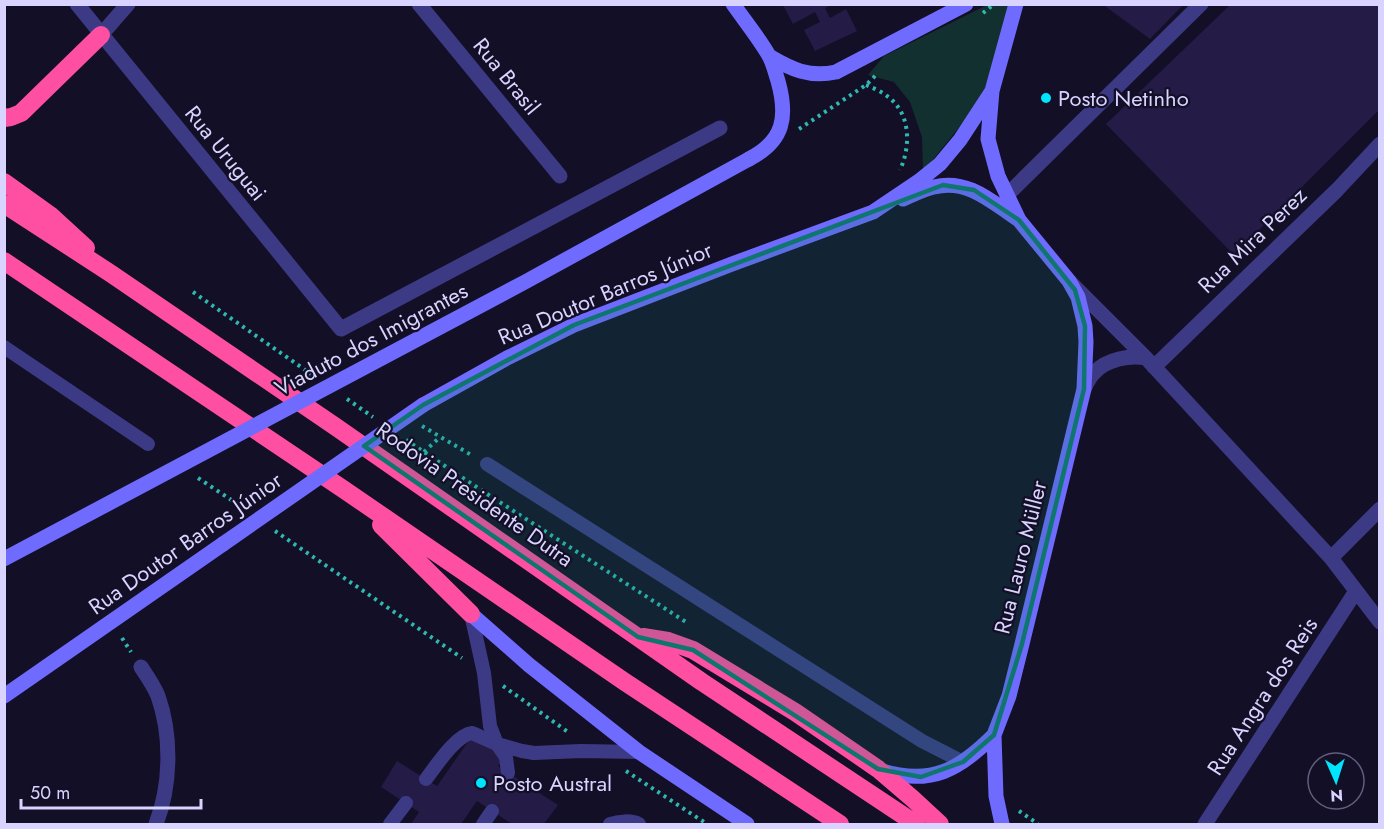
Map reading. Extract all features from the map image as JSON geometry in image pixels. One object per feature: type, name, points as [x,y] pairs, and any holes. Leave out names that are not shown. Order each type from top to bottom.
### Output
[{"type":"highway","points":[[4,118],[21,112],[101,35]]},
{"type":"highway","points":[[4,182],[50,215],[82,243],[110,273]]},
{"type":"highway","name":"Rodovia Presidente Dutra","points":[[4,204],[110,273],[702,682],[916,825]]},
{"type":"highway","points":[[4,261],[635,689],[840,825]]},
{"type":"highway","points":[[350,494],[471,614]]},
{"type":"highway","points":[[638,637],[668,641],[693,650],[795,712],[878,769],[940,825]]},
{"type":"main road","points":[[733,4],[769,56],[788,67],[820,74],[836,72],[966,4]]},
{"type":"main road","name":"Rua Doutor Barros Júnior","points":[[4,696],[423,405],[507,358],[574,325],[873,212],[919,181],[940,164],[960,141],[992,92],[1016,4]]},
{"type":"main road","name":"Viaduto dos Imigrantes","points":[[4,559],[525,282],[753,157],[765,149],[782,126],[783,108],[780,87],[769,56]]},
{"type":"main road","name":"Rua Lauro Müller","points":[[992,92],[988,139],[998,176],[1019,220],[1069,281],[1078,297],[1086,326],[1084,388],[1009,696],[994,735],[996,796],[1002,825]]},
{"type":"main road","name":"Rua Lauro Müller","points":[[873,212],[932,187],[949,185],[974,189],[1019,220]]},
{"type":"main road","points":[[471,614],[529,665],[639,752],[747,825]]},
{"type":"main road","name":"Rua Lauro Müller","points":[[878,769],[899,776],[921,777],[944,772],[963,762],[994,735]]},
{"type":"street","name":"Rua Uruguai","points":[[77,4],[341,329],[720,128]]},
{"type":"street","points":[[101,35],[128,4]]},
{"type":"street","name":"Rua Brasil","points":[[419,4],[560,176]]},
{"type":"street","points":[[1007,195],[1201,4]]},
{"type":"street","name":"Rua Mira Perez","points":[[1150,363],[1336,190],[1380,144]]},
{"type":"street","name":"Rua Lauro Müller","points":[[1069,281],[1150,363],[1331,558],[1379,622]]},
{"type":"street","name":"Rua Lauro Müller","points":[[1084,388],[1095,371],[1107,363],[1128,358],[1150,363]]},
{"type":"street","points":[[1331,558],[1380,509]]},
{"type":"street","name":"Rua Angra dos Reis","points":[[1205,825],[1356,591]]},
{"type":"street","points":[[141,668],[157,694],[166,742],[168,769],[156,825]]},
{"type":"lane","points":[[4,347],[148,444]]},
{"type":"lane","points":[[487,464],[922,741],[963,762]]},
{"type":"lane","points":[[471,614],[484,673],[490,726],[497,744],[506,757],[508,773]]},
{"type":"lane","points":[[426,779],[456,742],[468,733],[497,744],[534,753],[639,752]]},
{"type":"lane","points":[[390,825],[406,803]]},
{"type":"lane","points":[[483,825],[492,811]]},
{"type":"lane","points":[[610,825],[614,822],[636,822],[639,825]]},
{"type":"path","points":[[980,15],[994,4]]},
{"type":"path","points":[[795,132],[866,85],[880,72]]},
{"type":"path","points":[[859,84],[884,93],[892,99],[906,122],[908,134],[906,149],[898,173]]},
{"type":"path","points":[[487,464],[440,437],[424,452],[692,626]]},
{"type":"path","points":[[111,622],[141,668]]},
{"type":"highlighted area","points":[[943,185],[974,190],[1019,220],[1075,290],[1085,326],[1084,389],[1022,644],[994,735],[963,762],[921,777],[878,769],[693,650],[638,637],[364,446],[423,405],[574,325]]},
{"type":"green space","points":[[987,5],[1010,5],[982,99],[923,172],[922,137],[910,102],[894,82],[868,75],[884,56]]},
{"type":"building","points":[[1102,4],[1184,4],[1150,39]]},
{"type":"building","points":[[1231,4],[1380,4],[1380,109],[1234,255],[1106,124]]},
{"type":"building","points":[[783,5],[831,5],[825,8],[830,18],[846,9],[857,31],[815,51],[804,30],[820,22],[815,12],[793,24]]},
{"type":"building","name":"Posto Austral","points":[[472,736],[505,757],[498,766],[558,805],[544,824],[512,824],[477,801],[461,824],[411,824],[419,812],[381,787],[397,761],[437,786]]},
{"type":"place","name":"Posto Netinho","points":[[1046,98]]},
{"type":"place","name":"Posto Austral","points":[[481,783]]}]
